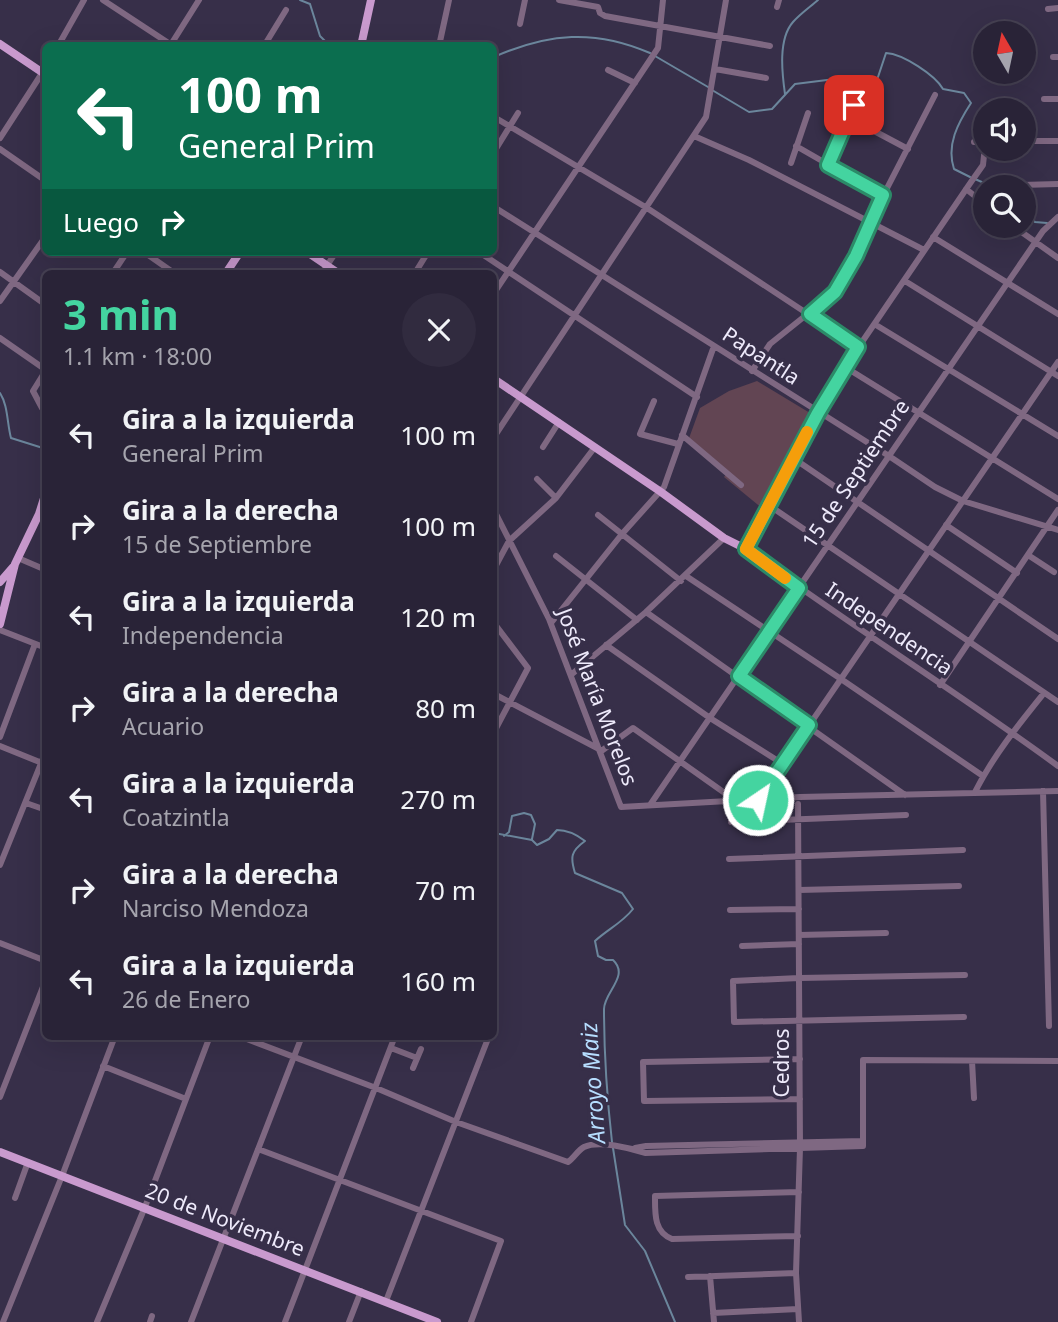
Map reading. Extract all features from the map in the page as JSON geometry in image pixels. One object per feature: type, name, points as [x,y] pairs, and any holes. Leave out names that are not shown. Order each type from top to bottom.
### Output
[{"type":"main road","points":[[362,42],[371,0]]},
{"type":"main road","points":[[0,44],[42,70]]},
{"type":"main road","points":[[311,256],[325,269]]},
{"type":"main road","name":"Independencia","points":[[497,381],[724,538],[746,549]]},
{"type":"main road","points":[[10,587],[0,583],[42,515]]},
{"type":"main road","points":[[0,624],[16,561]]},
{"type":"main road","name":"20 de Noviembre","points":[[0,1152],[437,1322]]},
{"type":"street","points":[[60,42],[84,0]]},
{"type":"street","points":[[103,0],[166,42]]},
{"type":"street","points":[[173,42],[199,0]]},
{"type":"street","points":[[440,42],[449,0]]},
{"type":"street","points":[[520,24],[525,0]]},
{"type":"street","points":[[559,0],[598,3],[600,13],[606,16],[770,46]]},
{"type":"street","points":[[497,288],[658,48],[663,0]]},
{"type":"street","points":[[497,433],[708,113],[726,0]]},
{"type":"street","points":[[1048,9],[1058,8]]},
{"type":"street","points":[[266,42],[286,10]]},
{"type":"street","points":[[608,70],[635,83]]},
{"type":"street","points":[[714,72],[766,78]]},
{"type":"street","points":[[0,138],[42,74]]},
{"type":"street","points":[[752,371],[770,344],[835,292],[856,256],[883,195],[935,95]]},
{"type":"street","points":[[1044,99],[1058,99]]},
{"type":"street","points":[[828,165],[854,105]]},
{"type":"street","points":[[497,147],[518,113]]},
{"type":"street","points":[[791,163],[808,113]]},
{"type":"street","points":[[497,119],[647,208],[858,347]]},
{"type":"street","points":[[876,132],[908,149]]},
{"type":"street","points":[[694,136],[749,160],[925,250]]},
{"type":"street","points":[[1036,141],[1058,141]]},
{"type":"street","points":[[796,146],[883,195]]},
{"type":"street","points":[[0,149],[42,178]]},
{"type":"street","points":[[746,549],[793,458],[845,367],[876,325],[982,161]]},
{"type":"street","points":[[1036,184],[1058,184]]},
{"type":"street","points":[[966,189],[973,195]]},
{"type":"street","name":"Papantla","points":[[497,208],[935,487],[962,501],[1058,530]]},
{"type":"street","name":"15 de Septiembre","points":[[650,805],[1043,231],[1058,217]]},
{"type":"street","points":[[933,237],[1058,314]]},
{"type":"street","points":[[1029,238],[1058,258]]},
{"type":"street","points":[[0,301],[42,242]]},
{"type":"street","points":[[150,256],[170,270]]},
{"type":"street","points":[[485,256],[696,397]]},
{"type":"street","points":[[0,272],[42,301]]},
{"type":"street","points":[[905,281],[1055,374]]},
{"type":"street","points":[[876,325],[1058,436]]},
{"type":"street","points":[[0,338],[42,367]]},
{"type":"street","points":[[551,623],[622,534],[661,492],[714,346]]},
{"type":"street","points":[[758,800],[962,501],[1022,415],[1055,374],[1058,362]]},
{"type":"street","points":[[845,367],[1058,499]]},
{"type":"street","points":[[42,376],[33,391],[42,408]]},
{"type":"street","points":[[654,401],[640,434],[678,444]]},
{"type":"street","points":[[543,447],[559,422]]},
{"type":"street","points":[[682,435],[741,485]]},
{"type":"street","points":[[497,563],[509,541],[556,498],[595,447]]},
{"type":"street","points":[[793,458],[930,549],[1058,639]]},
{"type":"street","points":[[537,480],[556,498]]},
{"type":"street","points":[[769,506],[1058,702]]},
{"type":"street","points":[[940,685],[1058,510]]},
{"type":"street","points":[[598,515],[683,578],[841,678],[983,776]]},
{"type":"street","name":"José María Morelos","points":[[497,516],[551,623],[621,807],[1058,791]]},
{"type":"street","points":[[946,525],[1017,573]]},
{"type":"street","points":[[572,674],[646,612],[724,538]]},
{"type":"street","name":"Independencia","points":[[746,549],[1058,766]]},
{"type":"street","points":[[1028,555],[1054,572]]},
{"type":"street","points":[[556,556],[637,620]]},
{"type":"street","points":[[16,561],[42,569]]},
{"type":"street","points":[[646,612],[905,795]]},
{"type":"street","points":[[497,627],[528,668],[497,726]]},
{"type":"street","points":[[0,630],[42,646]]},
{"type":"street","points":[[0,737],[34,643]]},
{"type":"street","points":[[606,645],[710,718],[783,764]]},
{"type":"street","points":[[975,792],[983,776],[1044,693]]},
{"type":"street","points":[[497,696],[599,751],[633,728],[738,802]]},
{"type":"street","points":[[0,746],[42,763],[0,865]]},
{"type":"street","points":[[1043,791],[1049,1026]]},
{"type":"street","points":[[26,803],[42,809]]},
{"type":"street","name":"Cedros","points":[[798,804],[800,1146],[796,1273],[799,1322]]},
{"type":"street","points":[[731,822],[906,815]]},
{"type":"street","points":[[729,859],[963,850]]},
{"type":"street","points":[[799,890],[959,886]]},
{"type":"street","points":[[730,911],[799,909]]},
{"type":"street","points":[[799,935],[886,933]]},
{"type":"street","points":[[0,943],[42,959]]},
{"type":"street","points":[[742,946],[799,944]]},
{"type":"street","points":[[964,1017],[734,1022],[733,981],[965,975]]},
{"type":"street","points":[[0,1097],[42,989]]},
{"type":"street","points":[[3,1322],[113,1040]]},
{"type":"street","points":[[97,1322],[145,1208],[208,1040]]},
{"type":"street","points":[[249,1040],[376,1088],[456,1122],[568,1162],[589,1145],[623,1145],[645,1153],[863,1144],[863,1060],[1058,1061]]},
{"type":"street","points":[[191,1322],[300,1040]]},
{"type":"street","points":[[285,1322],[394,1040]]},
{"type":"street","points":[[386,1301],[487,1040]]},
{"type":"street","points":[[391,1048],[417,1058]]},
{"type":"street","points":[[413,1068],[421,1049]]},
{"type":"street","points":[[800,1059],[643,1062],[644,1101],[800,1099]]},
{"type":"street","points":[[972,1061],[974,1098]]},
{"type":"street","points":[[103,1066],[186,1099]]},
{"type":"street","points":[[258,1149],[501,1241],[471,1322]]},
{"type":"street","points":[[15,1198],[28,1162]]},
{"type":"street","points":[[798,1236],[672,1239],[663,1236],[655,1215],[654,1196],[799,1192]]},
{"type":"street","points":[[688,1277],[796,1273]]},
{"type":"street","points":[[710,1276],[714,1322]]},
{"type":"street","points":[[349,1322],[361,1291]]},
{"type":"street","points":[[713,1313],[798,1309]]},
{"type":"shaded area","points":[[757,381],[810,413],[763,509],[724,477],[727,473],[688,441],[700,408],[729,391]]},
{"type":"waterway","points":[[300,0],[310,4],[320,36],[326,42]]},
{"type":"waterway","points":[[785,94],[782,56],[785,37],[793,22],[818,0]]},
{"type":"waterway","points":[[497,56],[533,43],[572,37],[610,40],[650,53]]},
{"type":"waterway","points":[[712,90],[749,112],[772,109],[795,84],[851,77],[869,87],[878,77],[886,53],[893,54],[926,72],[943,89],[964,93],[971,103],[958,126],[951,151],[954,169],[970,177]]},
{"type":"waterway","points":[[655,56],[708,87]]},
{"type":"waterway","points":[[1036,222],[1047,223]]},
{"type":"waterway","name":"Arroyo Maiz","points":[[0,393],[11,438],[42,448]]},
{"type":"waterway","name":"Arroyo Maiz","points":[[504,836],[509,832],[512,816],[524,813],[531,815],[535,824],[532,839]]},
{"type":"waterway","name":"Arroyo Maiz","points":[[497,834],[532,840],[537,845],[549,839],[557,830],[575,834],[585,841],[573,855],[575,873],[622,893],[633,909],[595,941],[598,956],[613,960],[619,972],[604,1009],[612,1142]]},
{"type":"waterway","name":"Arroyo Maiz","points":[[613,1148],[625,1225],[645,1251],[675,1322]]},
{"type":"slow traffic","points":[[785,578],[746,549],[807,432]]},
{"type":"route","points":[[758,800],[809,725],[739,676],[799,588],[746,549],[793,458],[858,347],[810,314],[835,292],[856,256],[883,195],[828,165],[854,105]]}]
